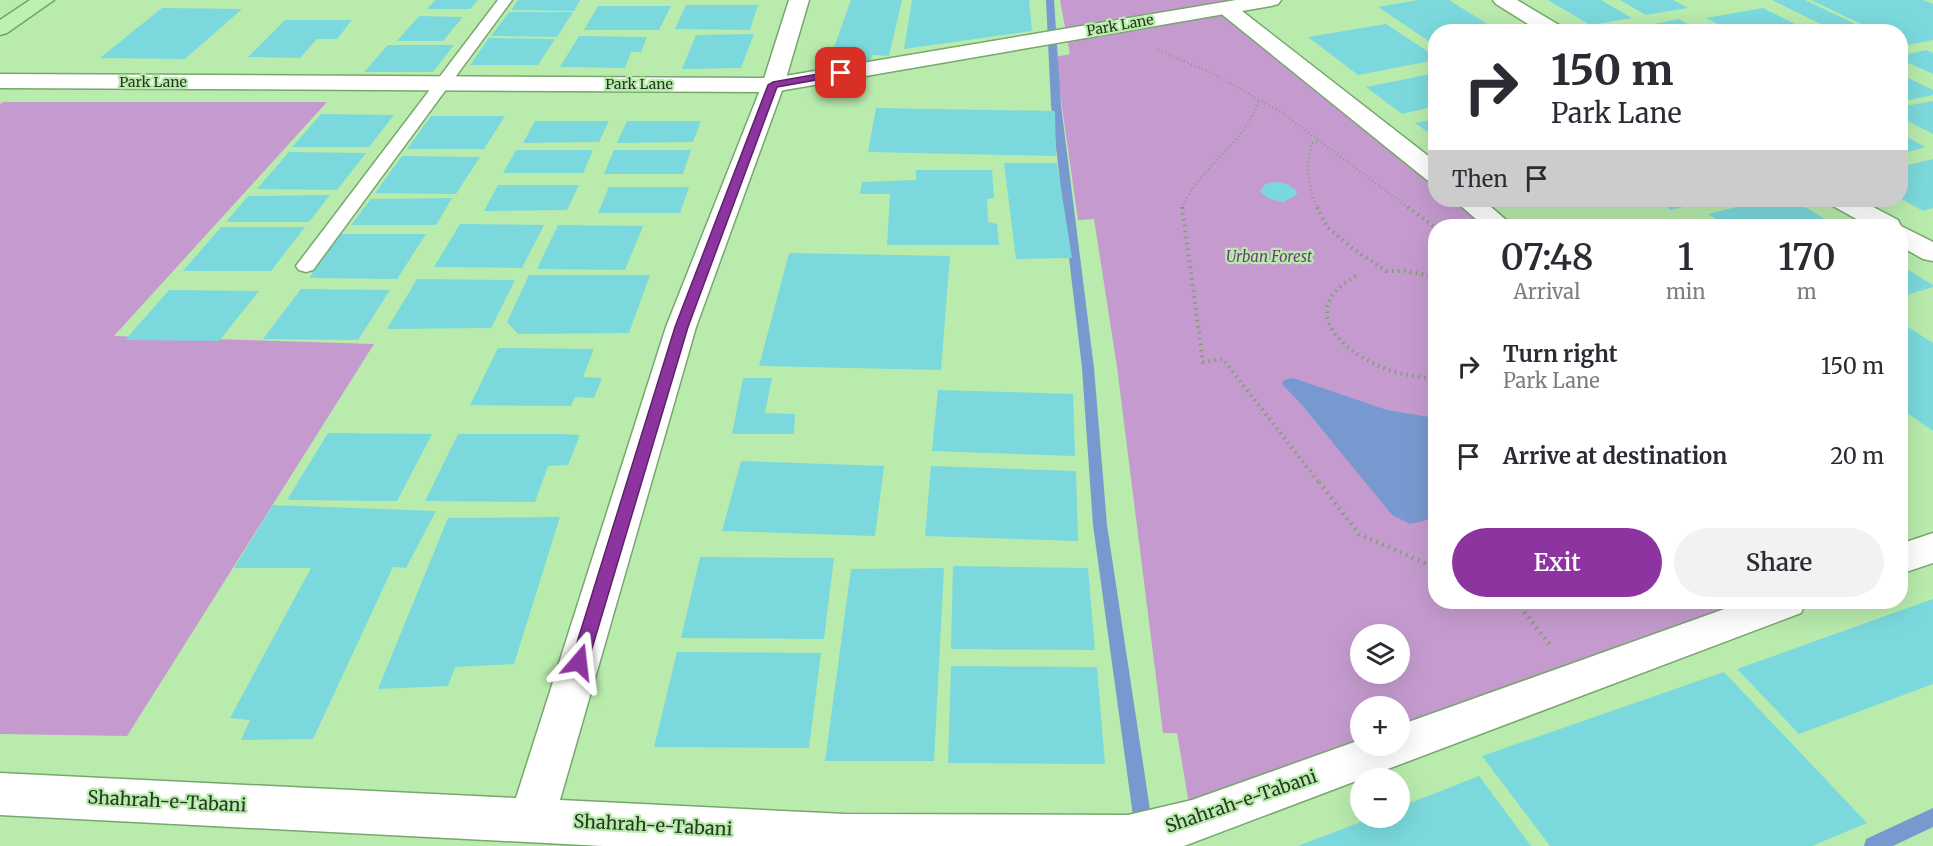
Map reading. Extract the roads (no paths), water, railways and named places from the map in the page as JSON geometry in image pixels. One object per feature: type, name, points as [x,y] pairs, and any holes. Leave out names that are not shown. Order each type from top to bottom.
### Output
[{"type":"main road","points":[[0,29],[44,0]]},
{"type":"street","points":[[532,818],[681,327],[773,85],[799,0]]},
{"type":"street","name":"Park Lane","points":[[0,81],[773,85],[1271,0]]},
{"type":"street","points":[[1503,0],[1544,24]]},
{"type":"street","points":[[1226,8],[1428,169]]},
{"type":"street","points":[[1476,207],[1491,219]]},
{"type":"street","points":[[1854,207],[1876,219]]},
{"type":"street","points":[[1908,239],[1933,253]]},
{"type":"street","name":"Shahrah-e-Tabani","points":[[1410,741],[1768,609]]},
{"type":"street","name":"Shahrah-e-Tabani","points":[[0,794],[532,818],[846,836],[1128,837],[1192,822],[1369,756]]},
{"type":"lane","points":[[306,266],[506,0]]},
{"type":"water","points":[[1293,378],[1387,410],[1428,417],[1428,520],[1410,524],[1392,515],[1302,405],[1282,384],[1284,380]]},
{"type":"waterway","points":[[1050,0],[1056,105],[1088,368],[1100,525],[1143,823],[1149,846]]},
{"type":"waterway","points":[[1873,846],[1933,817]]},
{"type":"park label","name":"Urban Forest","points":[[1269,256]]}]
